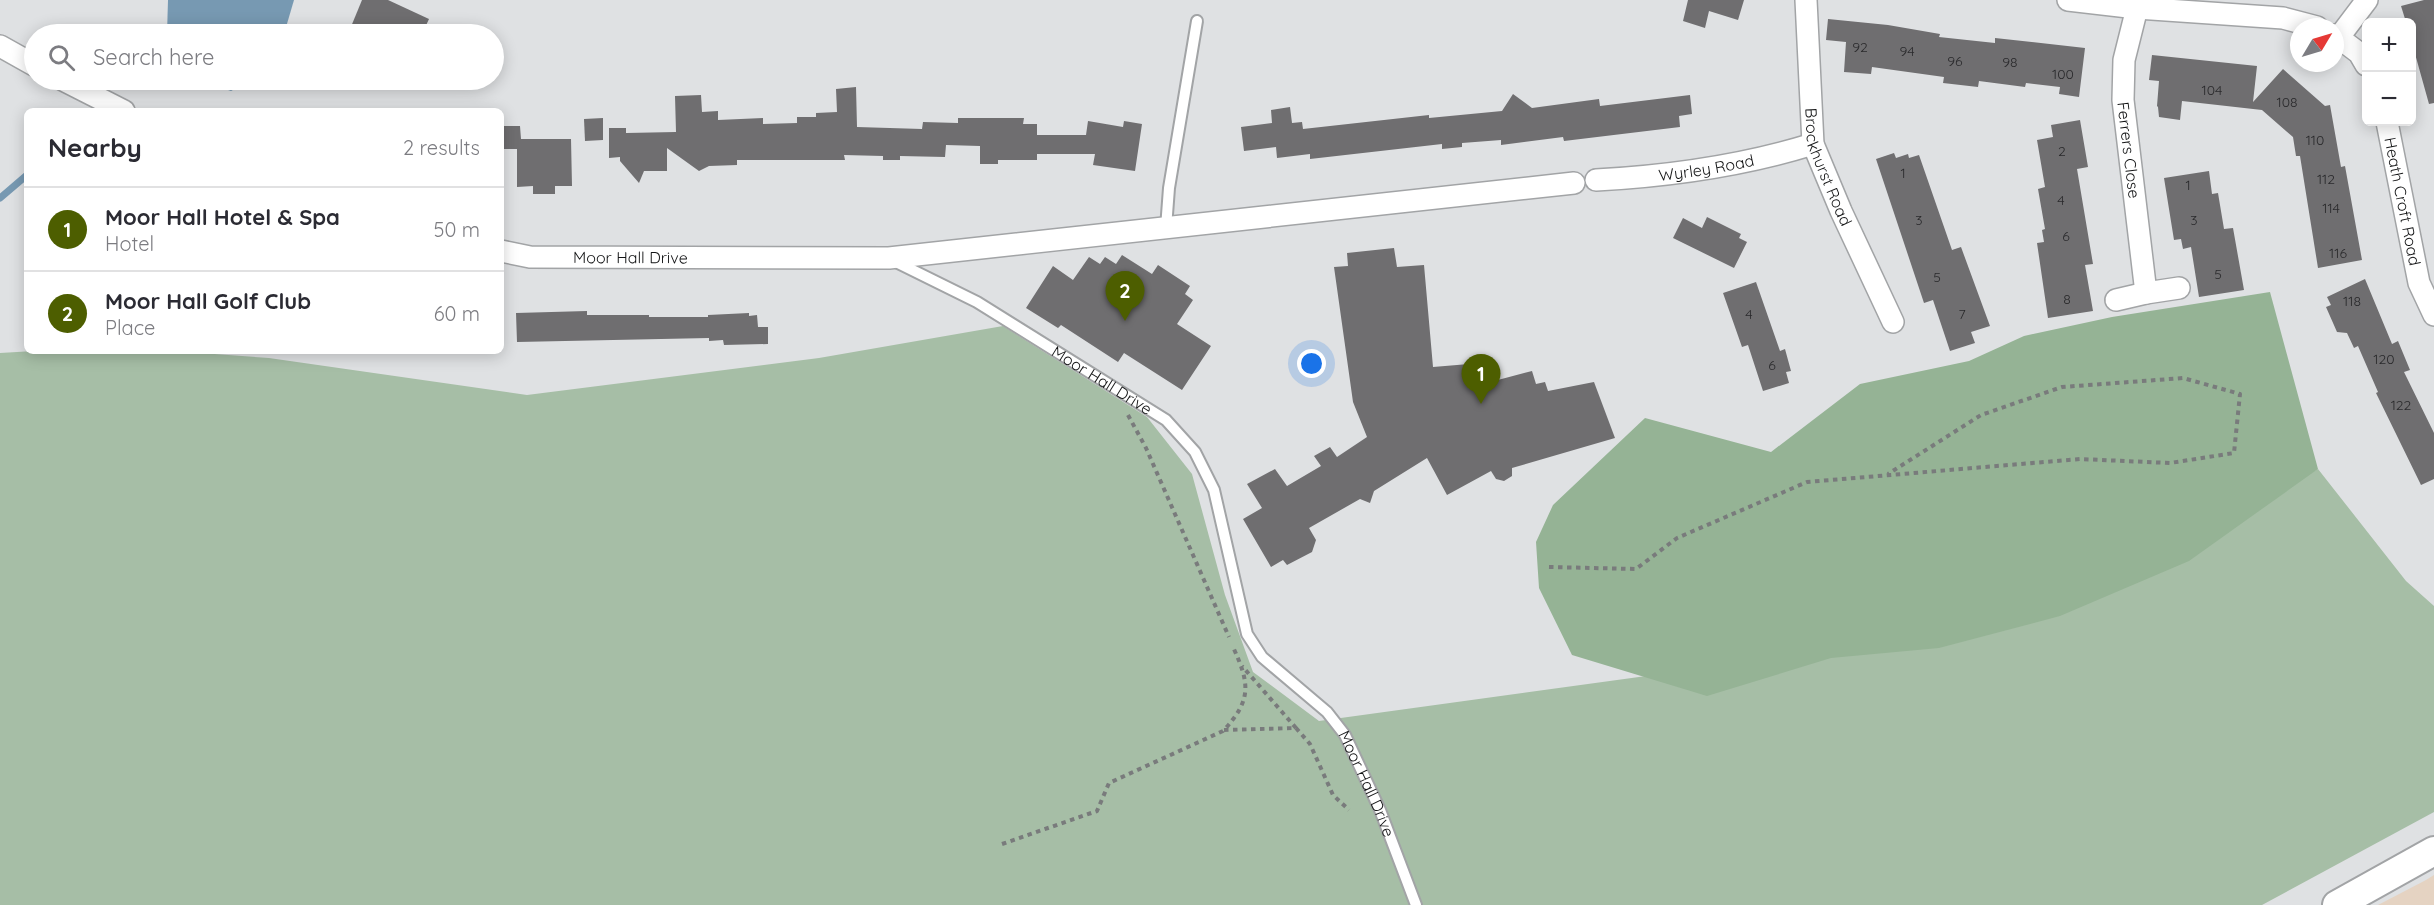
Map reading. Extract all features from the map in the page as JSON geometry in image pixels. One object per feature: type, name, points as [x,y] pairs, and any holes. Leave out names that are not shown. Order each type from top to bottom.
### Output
[{"type":"street","name":"Brockhurst Road","points":[[1806,0],[1813,144],[1841,211],[1893,322]]},
{"type":"street","points":[[2068,0],[2290,20]]},
{"type":"street","points":[[2344,28],[2367,0]]},
{"type":"street","name":"Ferrers Close","points":[[2138,8],[2124,60],[2123,100],[2146,293]]},
{"type":"street","points":[[2344,41],[2362,58]]},
{"type":"street","points":[[0,46],[24,59]]},
{"type":"street","points":[[83,90],[118,108]]},
{"type":"street","name":"Heath Croft Road","points":[[2388,126],[2419,283],[2434,315]]},
{"type":"street","name":"Wyrley Road","points":[[1596,180],[1716,168],[1771,157],[1813,144]]},
{"type":"street","points":[[889,258],[1574,183]]},
{"type":"street","name":"Moor Hall Drive","points":[[504,252],[530,257],[889,258]]},
{"type":"street","points":[[2116,300],[2179,288]]},
{"type":"street","points":[[2337,905],[2434,851]]},
{"type":"lane","points":[[1166,228],[1169,188],[1197,21]]},
{"type":"lane","name":"Moor Hall Drive","points":[[889,258],[977,302],[1166,420],[1195,452],[1214,490],[1247,634],[1262,657],[1327,712],[1345,735],[1380,810],[1416,905]]},
{"type":"path","points":[[1549,567],[1636,569],[1677,538],[1807,482],[2080,459],[2170,464],[2234,453],[2240,394],[2183,378],[2062,387],[1981,415],[1888,474]]},
{"type":"path","points":[[1002,844],[1097,812],[1109,783],[1223,730],[1237,716],[1243,704],[1246,686],[1242,666],[1146,448],[1130,420],[1126,410],[1128,397]]},
{"type":"path","points":[[1242,666],[1310,744],[1333,795],[1349,810]]},
{"type":"path","points":[[1223,730],[1296,728]]},
{"type":"shaded area","points":[[2434,875],[2434,905],[2378,905],[2426,880]]},
{"type":"green space","points":[[2270,292],[2318,469],[2189,561],[2060,616],[1939,648],[1831,658],[1707,696],[1572,655],[1539,588],[1536,542],[1553,505],[1645,418],[1771,452],[1860,384],[1969,361],[2024,336],[2112,317]]},
{"type":"green space","points":[[1003,326],[1147,417],[1192,474],[1225,595],[1253,672],[1319,721],[1690,670],[2056,612],[2318,469],[2406,581],[2434,606],[2434,812],[2262,905],[0,905],[0,353],[214,354],[269,358],[527,395],[819,358]]},
{"type":"water","points":[[168,0],[294,0],[287,24],[167,24]]},
{"type":"building","points":[[362,0],[388,0],[429,19],[427,24],[352,24]]},
{"type":"building","points":[[1688,0],[1744,0],[1738,20],[1709,11],[1705,28],[1683,21]]},
{"type":"building","points":[[2434,0],[2434,103],[2429,104],[2416,57],[2416,18],[2405,18],[2401,6]]},
{"type":"building","points":[[1828,19],[1888,25],[1940,34],[1939,37],[1995,43],[1995,38],[2085,48],[2079,97],[2059,94],[2060,87],[2026,83],[2025,87],[1979,81],[1978,87],[1943,83],[1944,77],[1872,67],[1871,74],[1844,72],[1846,42],[1826,40]]},
{"type":"building","points":[[2152,55],[2257,66],[2253,102],[2283,69],[2325,106],[2330,105],[2341,167],[2345,166],[2362,260],[2318,268],[2300,156],[2296,156],[2293,137],[2262,110],[2182,101],[2180,120],[2159,117],[2157,106],[2159,81],[2149,80]]},
{"type":"building","points":[[856,87],[857,127],[922,129],[923,122],[958,123],[958,118],[1024,118],[1023,124],[1037,124],[1037,135],[1086,135],[1088,121],[1123,127],[1124,121],[1142,124],[1135,171],[1093,165],[1095,154],[1037,154],[1037,160],[998,160],[998,164],[980,164],[980,146],[946,145],[945,157],[900,156],[900,160],[883,160],[883,156],[844,155],[845,160],[737,160],[737,165],[709,166],[699,171],[667,148],[667,171],[644,171],[639,183],[620,161],[620,157],[609,158],[609,128],[626,128],[626,133],[676,132],[675,96],[701,95],[702,112],[718,111],[718,120],[763,118],[763,124],[797,123],[797,117],[816,117],[816,113],[837,112],[836,89]]},
{"type":"building","points":[[1513,94],[1532,108],[1599,99],[1600,106],[1690,95],[1692,114],[1679,116],[1680,127],[1564,141],[1563,137],[1501,145],[1501,140],[1462,143],[1462,147],[1442,149],[1442,144],[1310,159],[1310,154],[1277,158],[1276,147],[1244,151],[1241,127],[1272,123],[1271,110],[1290,107],[1292,123],[1302,122],[1303,129],[1429,115],[1429,118],[1502,111]]},
{"type":"building","points":[[603,118],[603,140],[585,141],[584,119]]},
{"type":"building","points":[[2080,120],[2088,167],[2077,169],[2093,264],[2085,265],[2093,311],[2048,318],[2037,243],[2044,242],[2042,230],[2045,229],[2038,189],[2045,187],[2037,140],[2053,137],[2051,125]]},
{"type":"building","points":[[504,126],[520,126],[521,139],[571,139],[572,186],[555,186],[555,194],[533,194],[533,186],[517,187],[517,149],[504,149]]},
{"type":"building","points":[[1894,153],[1896,158],[1908,154],[1909,158],[1919,155],[1952,250],[1961,247],[1990,326],[1971,332],[1975,343],[1950,351],[1933,300],[1924,303],[1876,159]]},
{"type":"building","points":[[2209,171],[2212,194],[2218,193],[2224,229],[2233,228],[2244,290],[2199,297],[2191,247],[2183,249],[2181,239],[2174,240],[2164,178]]},
{"type":"building","points":[[1707,217],[1741,234],[1739,238],[1747,242],[1734,268],[1673,238],[1683,218],[1702,228]]},
{"type":"building","points":[[1394,248],[1397,267],[1424,265],[1433,367],[1469,364],[1479,385],[1532,371],[1536,384],[1545,382],[1548,391],[1594,382],[1615,438],[1512,468],[1512,476],[1504,481],[1496,479],[1491,471],[1447,495],[1427,458],[1374,491],[1370,503],[1360,499],[1309,528],[1316,540],[1312,552],[1287,565],[1283,560],[1271,567],[1243,519],[1262,508],[1247,484],[1275,469],[1287,486],[1321,466],[1314,456],[1330,447],[1337,457],[1367,437],[1353,402],[1334,267],[1348,266],[1347,253]]},
{"type":"building","points":[[1122,255],[1152,274],[1158,265],[1190,286],[1185,294],[1193,300],[1177,324],[1211,346],[1182,390],[1124,353],[1118,362],[1061,325],[1058,328],[1026,308],[1053,266],[1073,280],[1089,257],[1100,264],[1105,257],[1116,264]]},
{"type":"building","points":[[2365,279],[2392,344],[2398,341],[2410,370],[2404,372],[2434,433],[2434,479],[2421,485],[2376,393],[2378,392],[2358,346],[2354,348],[2347,333],[2337,332],[2326,307],[2331,305],[2327,297]]},
{"type":"building","points":[[1756,282],[1780,351],[1785,349],[1791,371],[1786,372],[1789,383],[1763,391],[1748,345],[1742,347],[1723,293]]},
{"type":"building","points":[[587,311],[587,315],[649,315],[649,317],[708,317],[708,315],[749,313],[749,316],[757,315],[758,327],[768,327],[768,344],[724,345],[723,340],[709,341],[709,338],[517,342],[516,313]]},
{"type":"waterway","points":[[0,198],[24,178]]},
{"type":"place","name":"Moor Hall Golf Club","points":[[1125,321]]},
{"type":"place","name":"Moor Hall Hotel & Spa","points":[[1481,404]]}]
